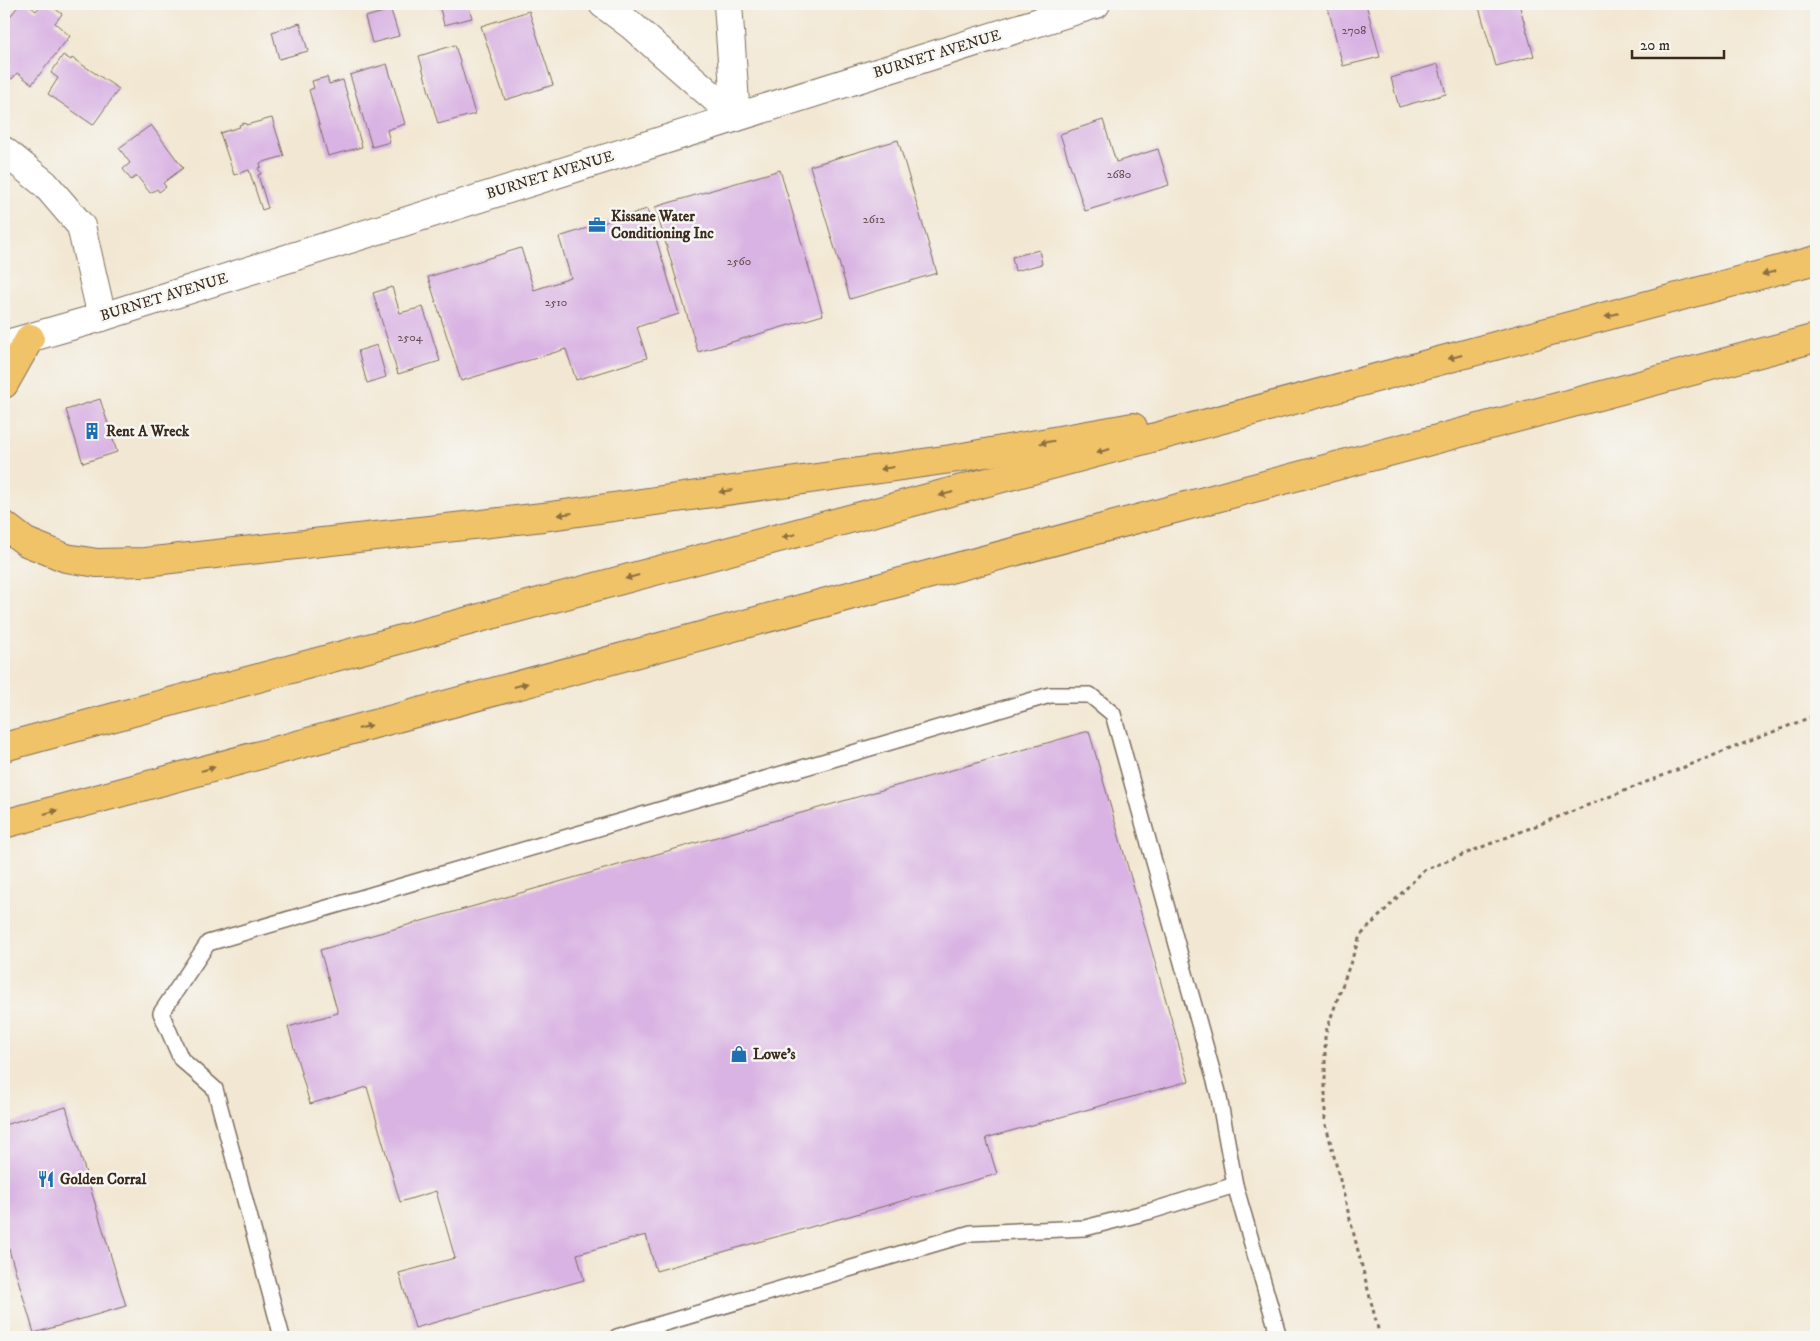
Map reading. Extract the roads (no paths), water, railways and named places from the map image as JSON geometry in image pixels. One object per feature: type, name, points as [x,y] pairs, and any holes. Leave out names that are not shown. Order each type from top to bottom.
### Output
[{"type":"highway","points":[[4,747],[1816,260]]},
{"type":"highway","points":[[4,384],[30,338]]},
{"type":"highway","points":[[4,824],[1816,338]]},
{"type":"highway","points":[[4,525],[26,542],[66,558],[97,563],[145,562],[543,518],[951,458],[1302,398]]},
{"type":"street","points":[[603,4],[631,25],[736,117]]},
{"type":"street","points":[[728,4],[736,117]]},
{"type":"street","name":"BURNET AVENUE","points":[[4,345],[102,316],[1096,4]]},
{"type":"street","points":[[4,151],[44,184],[81,226],[102,316]]},
{"type":"lane","points":[[282,1337],[215,1089],[181,1059],[161,1013],[208,943],[1050,695],[1090,695],[1114,714],[1218,1092],[1235,1185],[1278,1337]]},
{"type":"lane","points":[[616,1337],[971,1233],[1085,1228],[1151,1211],[1235,1185]]},
{"type":"place","name":"Kissane Water Conditioning Inc","points":[[597,225]]},
{"type":"place","name":"Rent A Wreck","points":[[92,431]]},
{"type":"place","name":"Lowe's","points":[[739,1054]]},
{"type":"place","name":"Golden Corral","points":[[46,1179]]}]
